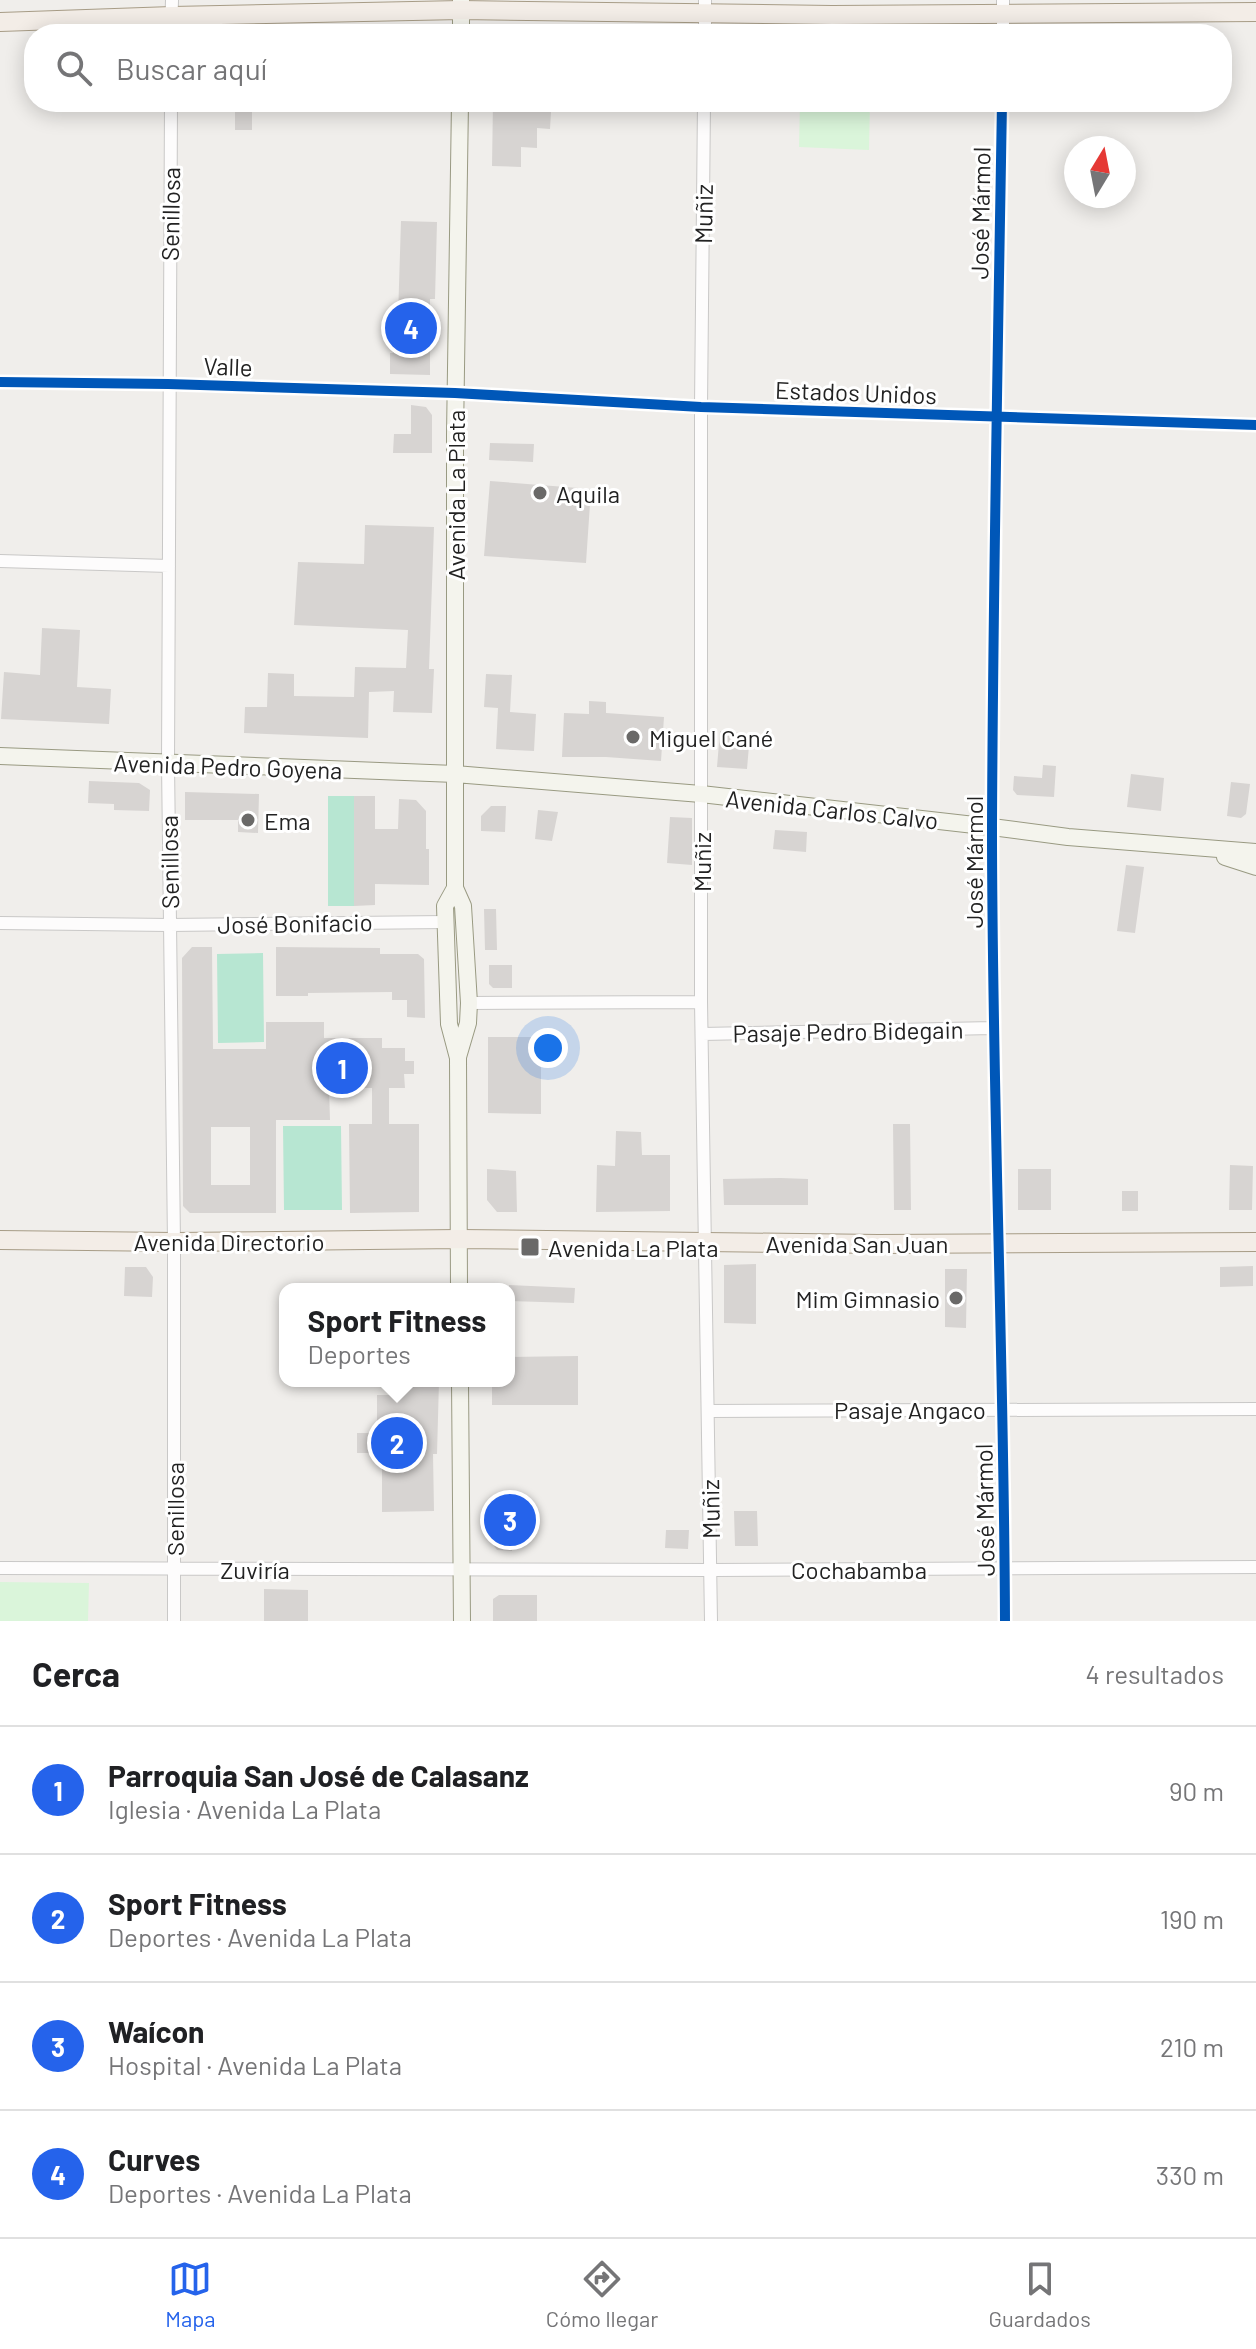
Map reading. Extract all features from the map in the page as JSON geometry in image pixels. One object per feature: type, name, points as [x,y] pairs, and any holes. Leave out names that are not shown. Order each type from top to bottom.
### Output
[{"type":"main road","points":[[0,22],[461,5],[705,7],[832,15],[1003,6],[1244,8]]},
{"type":"main road","name":"Avenida La Plata","points":[[458,1058],[468,1023],[463,906],[455,888],[455,393],[460,112]]},
{"type":"main road","name":"Avenida Pedro Goyena","points":[[0,756],[455,774]]},
{"type":"main road","name":"Avenida Carlos Calvo","points":[[455,774],[701,794],[1068,837],[1256,852]]},
{"type":"main road","points":[[1196,848],[1256,867]]},
{"type":"main road","name":"Avenida La Plata","points":[[455,888],[445,906],[449,1024],[458,1058],[459,1283]]},
{"type":"main road","points":[[446,922],[453,922],[456,928],[458,972],[468,995]]},
{"type":"main road","name":"Avenida Directorio","points":[[0,1240],[459,1239]]},
{"type":"main road","name":"Avenida San Juan","points":[[459,1239],[706,1243],[1256,1242]]},
{"type":"main road","points":[[460,1387],[462,1621]]},
{"type":"street","name":"Senillosa","points":[[171,112],[168,764],[174,1242],[174,1621]]},
{"type":"street","name":"Muñiz","points":[[704,112],[701,1002],[711,1621]]},
{"type":"street","name":"José Mármol","points":[[1002,112],[992,827],[1005,1621]]},
{"type":"street","name":"Valle","points":[[0,382],[455,393]]},
{"type":"street","name":"Estados Unidos","points":[[455,393],[701,407],[1256,425]]},
{"type":"street","points":[[0,561],[169,566]]},
{"type":"street","name":"José Bonifacio","points":[[0,923],[446,922]]},
{"type":"street","name":"Pasaje Pedro Bidegain","points":[[468,995],[701,1002]]},
{"type":"street","name":"Pasaje Pedro Bidegain","points":[[702,1034],[993,1028]]},
{"type":"street","name":"Pasaje Angaco","points":[[708,1411],[1256,1409]]},
{"type":"street","name":"Cochabamba","points":[[461,1569],[1256,1567]]},
{"type":"street","name":"Zuviría","points":[[0,1568],[461,1569]]},
{"type":"green space","points":[[800,112],[870,112],[869,150],[799,147]]},
{"type":"green space","points":[[328,796],[354,796],[354,906],[328,906]]},
{"type":"green space","points":[[263,953],[264,1042],[218,1043],[217,954]]},
{"type":"green space","points":[[283,1126],[341,1126],[342,1210],[284,1210]]},
{"type":"green space","points":[[0,1582],[89,1583],[88,1621],[0,1621]]},
{"type":"building","points":[[235,112],[252,112],[252,130],[235,130]]},
{"type":"building","points":[[493,112],[551,112],[550,129],[537,128],[537,148],[521,147],[521,167],[492,166]]},
{"type":"building","points":[[401,221],[437,222],[435,299],[430,299],[430,375],[390,374],[393,317],[398,317]]},
{"type":"building","points":[[411,405],[426,407],[432,415],[432,453],[393,453],[394,434],[411,434]]},
{"type":"building","points":[[490,443],[534,444],[533,462],[489,460]]},
{"type":"building","points":[[490,481],[591,489],[586,563],[484,556]]},
{"type":"building","points":[[365,525],[434,527],[429,669],[434,669],[432,713],[393,712],[394,691],[369,692],[368,738],[244,733],[245,707],[267,707],[268,673],[294,674],[294,696],[354,697],[355,667],[406,668],[408,630],[294,625],[298,562],[364,564]]},
{"type":"building","points":[[42,628],[80,630],[77,687],[111,689],[109,724],[1,719],[4,672],[40,675]]},
{"type":"building","points":[[486,674],[512,675],[510,712],[536,714],[534,751],[496,749],[498,708],[484,707]]},
{"type":"building","points":[[589,701],[606,702],[606,713],[664,717],[661,761],[562,757],[564,713],[589,714]]},
{"type":"building","points":[[720,731],[750,734],[747,769],[717,767]]},
{"type":"building","points":[[1043,765],[1056,766],[1054,797],[1017,795],[1013,790],[1014,776],[1042,778]]},
{"type":"building","points":[[1131,774],[1164,778],[1161,811],[1127,807]]},
{"type":"building","points":[[89,781],[139,783],[150,790],[149,811],[114,810],[114,804],[88,803]]},
{"type":"building","points":[[1231,782],[1250,784],[1246,814],[1241,818],[1227,816]]},
{"type":"building","points":[[185,792],[259,794],[258,833],[238,832],[238,820],[185,820]]},
{"type":"building","points":[[354,796],[375,796],[375,829],[398,829],[399,799],[416,800],[426,811],[429,885],[375,884],[375,905],[354,906]]},
{"type":"building","points":[[491,806],[506,806],[505,832],[481,831],[481,816]]},
{"type":"building","points":[[538,810],[558,812],[552,841],[535,839]]},
{"type":"building","points":[[670,817],[692,818],[692,865],[667,863]]},
{"type":"building","points":[[775,830],[807,832],[806,852],[773,849]]},
{"type":"building","points":[[1126,865],[1144,867],[1135,933],[1117,931]]},
{"type":"building","points":[[484,909],[496,909],[497,950],[485,950]]},
{"type":"building","points":[[192,947],[212,947],[213,1049],[266,1049],[266,1022],[324,1022],[324,1038],[382,1038],[382,1048],[405,1048],[405,1061],[414,1061],[414,1074],[404,1074],[405,1088],[389,1088],[389,1124],[419,1124],[419,1212],[350,1213],[349,1124],[372,1124],[372,1088],[329,1088],[330,1120],[276,1120],[276,1213],[190,1213],[183,1206],[182,958]],"holes":[[[211,1127],[250,1127],[250,1185],[211,1185]]]},
{"type":"building","points":[[276,947],[380,948],[380,954],[418,954],[424,959],[425,1018],[407,1017],[407,1000],[392,1000],[392,992],[276,996]]},
{"type":"building","points":[[489,965],[512,965],[512,988],[493,988],[489,984]]},
{"type":"building","points":[[488,1037],[541,1037],[541,1114],[488,1113]]},
{"type":"building","points":[[893,1124],[910,1124],[911,1210],[894,1210]]},
{"type":"building","points":[[616,1131],[641,1132],[642,1155],[670,1155],[670,1211],[596,1212],[597,1165],[615,1166]]},
{"type":"building","points":[[1230,1165],[1253,1166],[1252,1210],[1229,1210]]},
{"type":"building","points":[[487,1169],[516,1171],[517,1212],[497,1212],[487,1200]]},
{"type":"building","points":[[1018,1169],[1051,1169],[1051,1210],[1018,1210]]},
{"type":"building","points":[[723,1179],[808,1179],[808,1205],[724,1205]]},
{"type":"building","points":[[1122,1191],[1138,1191],[1138,1211],[1122,1211]]},
{"type":"building","points":[[756,1264],[756,1324],[724,1323],[724,1265]]},
{"type":"building","points":[[1253,1266],[1253,1286],[1220,1287],[1220,1267]]},
{"type":"building","points":[[125,1267],[146,1267],[153,1277],[152,1297],[124,1296]]},
{"type":"building","name":"Mim Gimnasio","points":[[945,1269],[967,1269],[966,1328],[945,1327]]},
{"type":"building","points":[[515,1285],[575,1288],[574,1303],[515,1301]]},
{"type":"building","points":[[578,1356],[578,1405],[492,1405],[492,1387],[515,1387],[515,1357]]},
{"type":"building","points":[[396,1387],[439,1387],[437,1454],[433,1454],[434,1511],[382,1512],[382,1453],[357,1453],[357,1433],[377,1433],[377,1395],[396,1395]]},
{"type":"building","points":[[492,1508],[528,1509],[528,1532],[513,1531],[512,1551],[497,1550],[491,1542]]},
{"type":"building","points":[[734,1511],[757,1511],[758,1546],[735,1546]]},
{"type":"building","points":[[666,1530],[689,1530],[688,1549],[665,1548]]},
{"type":"building","points":[[264,1589],[308,1590],[308,1621],[264,1621]]},
{"type":"building","points":[[499,1595],[537,1595],[537,1621],[493,1621],[493,1599]]},
{"type":"cycle path","points":[[1002,112],[992,827],[1005,1621]]},
{"type":"cycle path","points":[[0,382],[455,393],[701,407],[1256,425]]},
{"type":"place","name":"Curves","points":[[411,328]]},
{"type":"place","name":"Aquila","points":[[540,493]]},
{"type":"place","name":"Miguel Cané","points":[[633,737]]},
{"type":"place","name":"Ema","points":[[248,820]]},
{"type":"place","name":"Parroquia San José de Calasanz","points":[[342,1068]]},
{"type":"place","name":"Avenida La Plata","points":[[530,1247]]},
{"type":"place","name":"Mim Gimnasio","points":[[956,1298]]},
{"type":"place","name":"Sport Fitness","points":[[397,1443]]},
{"type":"place","name":"Waícon","points":[[510,1520]]}]
